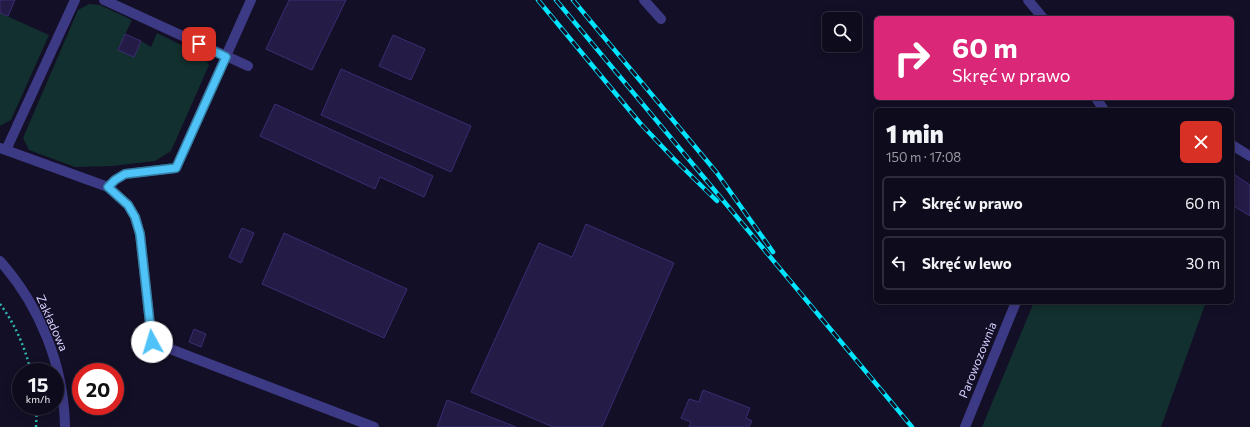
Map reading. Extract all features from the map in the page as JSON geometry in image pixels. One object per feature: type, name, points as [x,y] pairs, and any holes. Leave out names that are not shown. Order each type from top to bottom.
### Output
[{"type":"street","points":[[75,0],[3,149],[108,187],[128,205],[135,217],[140,234],[152,342],[374,427]]},
{"type":"street","points":[[106,0],[248,66]]},
{"type":"street","points":[[108,187],[115,180],[125,174],[176,168],[251,0]]},
{"type":"street","points":[[644,0],[661,19]]},
{"type":"street","points":[[1028,0],[1041,16]]},
{"type":"street","points":[[1234,146],[1250,156]]},
{"type":"street","name":"Zakładowa","points":[[0,261],[11,273],[29,300],[43,328],[55,359],[62,390],[65,427]]},
{"type":"street","name":"Parowozownia","points":[[965,427],[1015,304]]},
{"type":"path","points":[[0,304],[17,330],[28,363]]},
{"type":"path","points":[[36,427],[37,415]]},
{"type":"green space","points":[[89,4],[100,5],[132,20],[118,49],[134,57],[141,41],[151,47],[157,33],[203,56],[209,65],[171,151],[155,161],[112,166],[75,167],[29,150],[23,138],[78,10]]},
{"type":"green space","points":[[0,13],[49,35],[11,120],[0,126]]},
{"type":"green space","points":[[1033,304],[1205,304],[1161,427],[982,427]]},
{"type":"building","points":[[0,0],[15,0],[8,16],[0,13]]},
{"type":"building","points":[[289,0],[346,0],[312,70],[266,49]]},
{"type":"building","points":[[125,34],[141,41],[134,57],[118,50]]},
{"type":"building","points":[[393,35],[425,49],[411,80],[379,66]]},
{"type":"building","points":[[341,69],[471,126],[451,172],[321,115]]},
{"type":"building","points":[[275,104],[433,176],[424,197],[380,177],[375,189],[260,136]]},
{"type":"building","points":[[1234,174],[1250,185],[1250,216],[1234,206]]},
{"type":"building","points":[[586,224],[674,263],[602,427],[553,427],[471,392],[539,243],[572,257]]},
{"type":"building","points":[[242,228],[254,233],[241,263],[229,257]]},
{"type":"building","points":[[284,233],[407,289],[384,338],[262,284]]},
{"type":"building","points":[[194,329],[206,334],[201,347],[189,342]]},
{"type":"building","points":[[703,390],[750,408],[746,418],[752,421],[749,427],[689,427],[691,422],[681,418],[689,399],[699,402]]},
{"type":"building","points":[[447,400],[516,427],[437,427]]},
{"type":"railway","points":[[538,0],[640,123],[717,201]]},
{"type":"railway","points":[[556,0],[912,427]]},
{"type":"railway","points":[[573,0],[717,173],[773,252]]},
{"type":"route","points":[[152,342],[140,234],[135,217],[128,205],[108,187],[115,180],[125,174],[176,168],[226,57],[199,44]]}]
